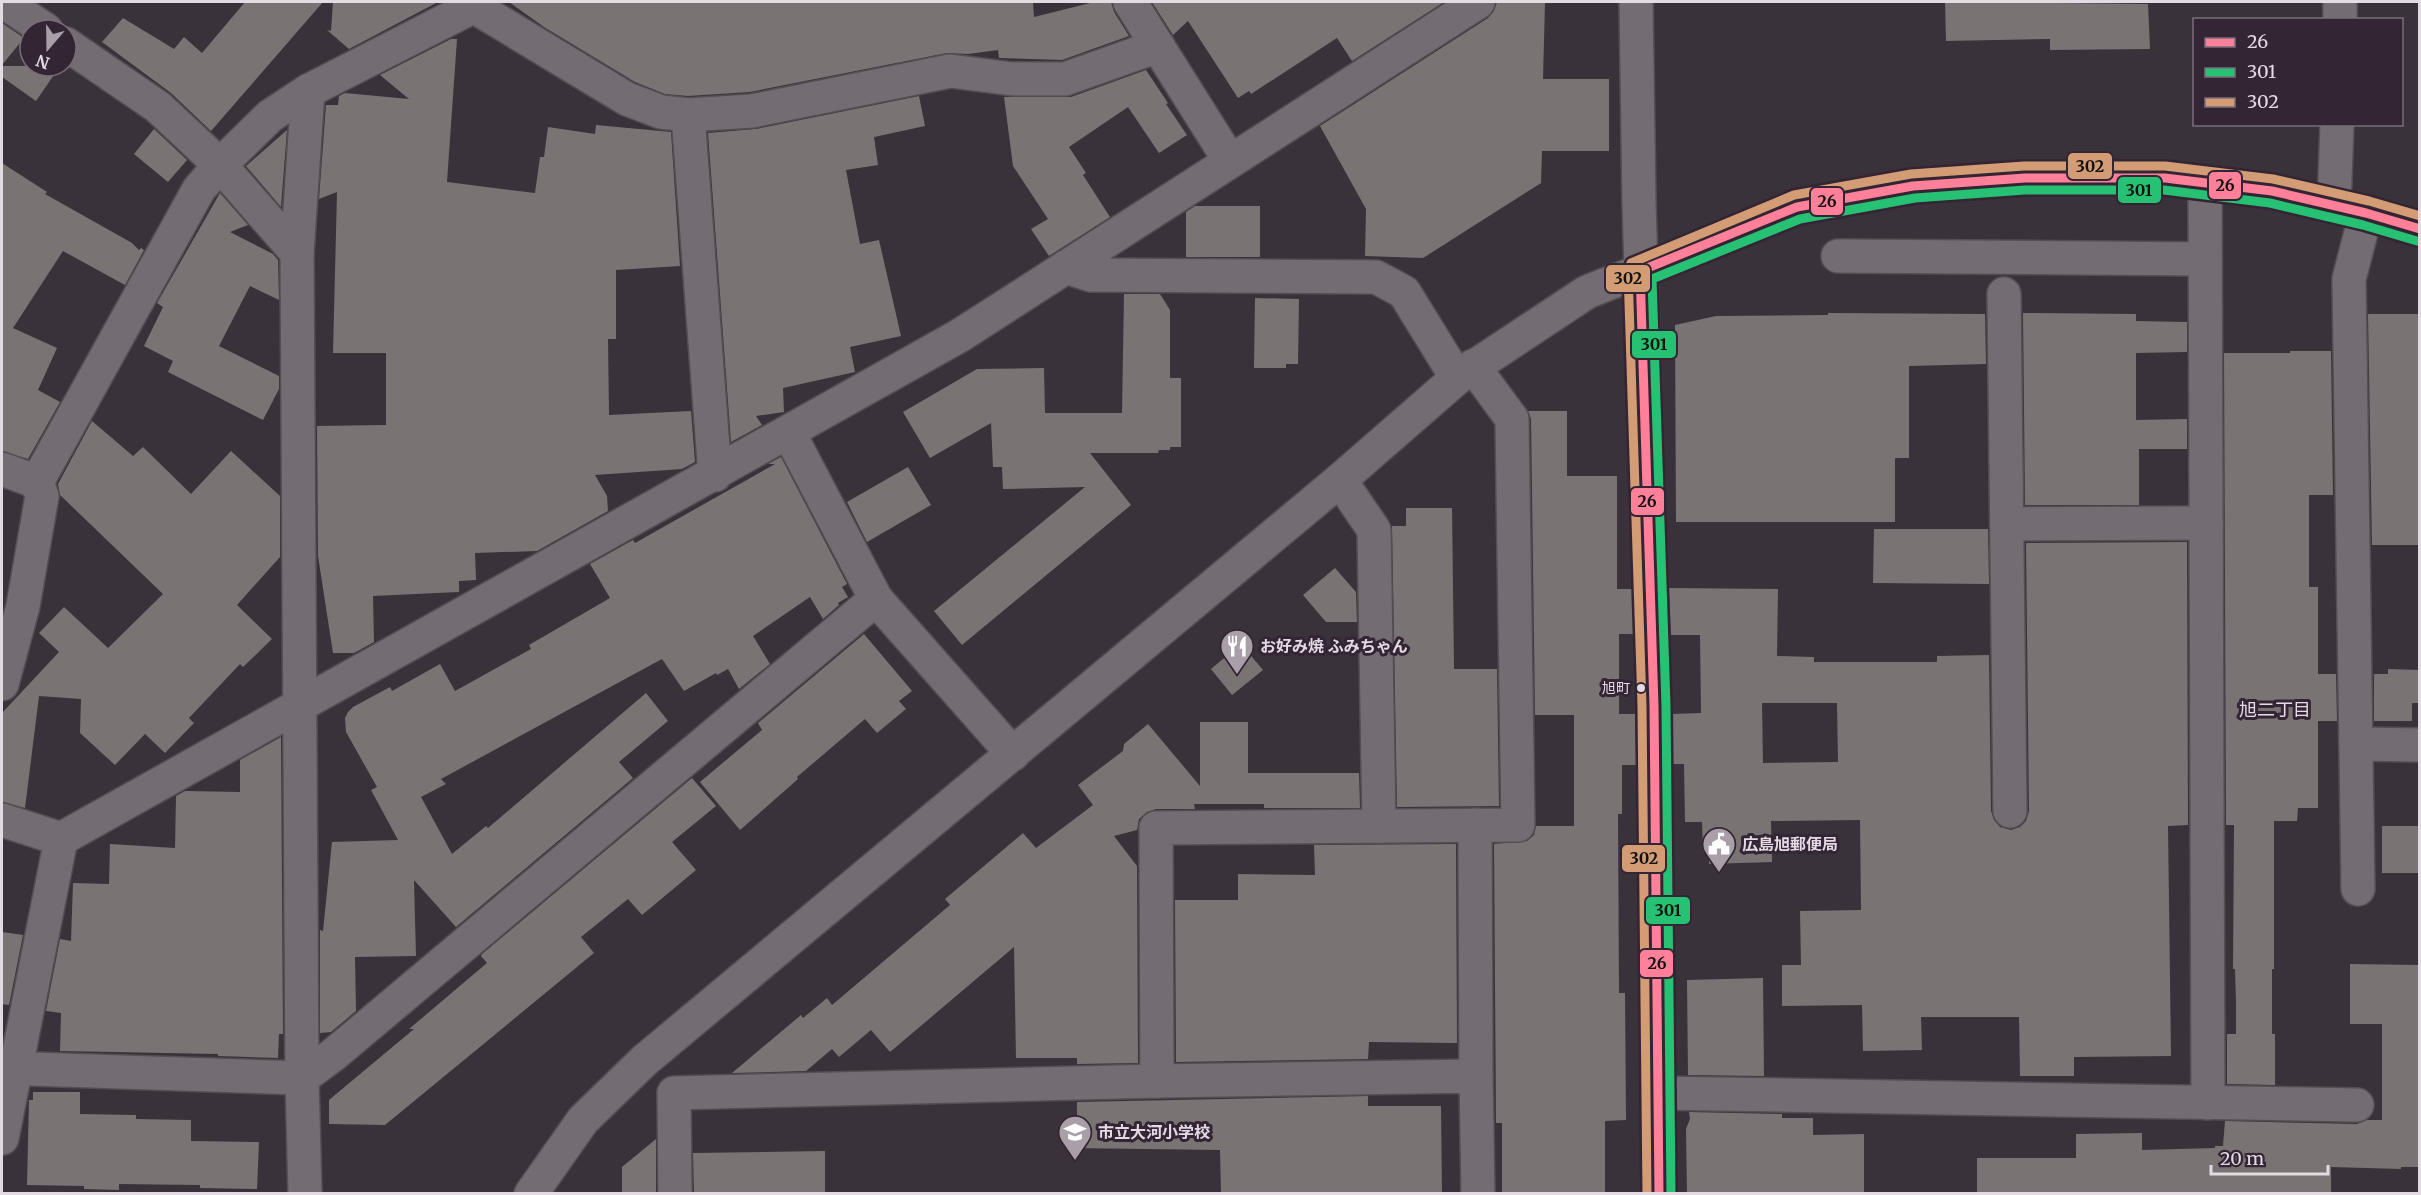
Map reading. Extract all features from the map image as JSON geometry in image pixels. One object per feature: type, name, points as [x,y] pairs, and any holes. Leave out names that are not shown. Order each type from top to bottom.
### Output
[{"type":"street","points":[[4,2],[28,18]]},
{"type":"street","points":[[1130,2],[1230,161]]},
{"type":"street","points":[[2,820],[61,839],[715,475],[959,336],[1478,2]]},
{"type":"street","points":[[1636,2],[1640,271],[1654,706],[1659,1194]]},
{"type":"street","points":[[2340,2],[2340,18]]},
{"type":"street","points":[[2,684],[24,606],[42,496],[37,482],[199,189],[220,165],[270,117],[308,91],[477,4],[627,99],[661,112],[688,115],[752,111],[950,71],[1013,79],[1065,79],[1158,46]]},
{"type":"street","points":[[78,52],[158,107],[220,165],[297,253]]},
{"type":"street","points":[[305,1194],[302,1078],[297,253],[308,91]]},
{"type":"street","points":[[688,115],[715,475]]},
{"type":"street","points":[[2334,206],[2337,126]]},
{"type":"street","points":[[531,1194],[583,1120],[645,1060],[1340,480],[1465,372],[1587,292],[1797,207],[1913,186],[2025,178],[2164,178],[2272,191],[2366,213],[2420,229]]},
{"type":"street","points":[[2205,182],[2208,1102]]},
{"type":"street","points":[[2358,889],[2349,279],[2366,213]]},
{"type":"street","points":[[1838,256],[2205,259]]},
{"type":"street","points":[[1066,267],[1091,275],[1376,277],[1404,292],[1465,372],[1512,419],[1518,825],[1156,828],[1157,1081]]},
{"type":"street","points":[[2004,294],[2010,811]]},
{"type":"street","points":[[789,433],[876,599],[1013,754]]},
{"type":"street","points":[[2,469],[37,482]]},
{"type":"street","points":[[1340,480],[1374,530],[1379,826]]},
{"type":"street","points":[[2007,524],[2206,523]]},
{"type":"street","points":[[9,1069],[302,1078],[342,1048],[876,599]]},
{"type":"street","points":[[2356,744],[2420,745]]},
{"type":"street","points":[[1475,825],[1478,1194]]},
{"type":"street","points":[[2,1138],[9,1069],[61,839]]},
{"type":"street","points":[[645,1060],[674,1093],[675,1194]]},
{"type":"street","points":[[674,1093],[1476,1076]]},
{"type":"street","points":[[1658,1093],[2357,1105]]},
{"type":"building","points":[[245,2],[323,2],[211,131],[171,93],[102,42],[123,18],[174,49],[184,37],[202,53]]},
{"type":"building","points":[[333,2],[438,2],[349,49],[327,30],[331,31]]},
{"type":"building","points":[[509,2],[1033,2],[1034,17],[1094,2],[1111,2],[1114,12],[1129,36],[1062,60],[999,58],[998,50],[968,54],[947,53],[750,92],[688,96],[665,94],[635,82],[544,27]]},
{"type":"building","points":[[1152,2],[1444,2],[1352,61],[1337,38],[1251,94],[1249,91],[1238,98],[1188,21],[1173,35]]},
{"type":"building","points":[[1497,2],[1545,2],[1543,79],[1609,79],[1609,151],[1542,151],[1541,183],[1423,258],[1365,256],[1366,209],[1320,126],[1488,18]]},
{"type":"building","points":[[1945,2],[2148,4],[2150,49],[2050,50],[2050,39],[1946,41]]},
{"type":"building","points":[[2,23],[18,34],[18,45],[2,65]]},
{"type":"building","points":[[451,39],[457,39],[447,182],[535,193],[540,157],[544,157],[548,127],[595,134],[596,125],[671,132],[680,266],[616,270],[616,339],[608,339],[609,415],[691,411],[695,462],[682,469],[595,475],[607,496],[608,511],[537,551],[475,553],[476,580],[459,581],[459,592],[373,596],[374,642],[354,653],[333,653],[318,556],[317,426],[386,425],[386,353],[333,353],[337,192],[319,199],[326,105],[338,105],[339,96],[345,93],[409,99],[380,75]]},
{"type":"building","points":[[2,66],[18,66],[18,78],[52,78],[36,101],[2,77]]},
{"type":"building","points":[[1146,70],[1187,135],[1159,153],[1128,107],[1069,147],[1086,173],[1083,175],[1110,217],[1049,256],[1031,229],[1048,219],[1013,166],[1004,97],[1071,97]]},
{"type":"building","points":[[919,96],[925,126],[874,137],[878,165],[846,170],[860,244],[879,240],[901,336],[850,347],[855,372],[783,388],[784,412],[756,416],[762,425],[731,442],[708,133],[756,129]]},
{"type":"building","points":[[154,129],[187,160],[168,182],[134,154]]},
{"type":"building","points":[[287,130],[281,207],[246,166]]},
{"type":"building","points":[[2,163],[47,192],[45,194],[132,243],[139,250],[141,248],[144,250],[125,285],[63,251],[13,328],[57,348],[38,390],[60,402],[28,459],[2,451]]},
{"type":"building","points":[[220,193],[248,225],[230,232],[273,254],[278,260],[279,300],[250,286],[219,346],[279,376],[279,389],[263,420],[168,372],[173,361],[144,346],[163,307],[157,303]]},
{"type":"building","points":[[1195,206],[1260,206],[1260,257],[1186,257],[1186,212]]},
{"type":"building","points":[[1124,294],[1160,294],[1170,310],[1170,378],[1181,378],[1181,447],[1170,447],[1170,450],[1159,450],[1158,453],[1090,453],[1131,505],[962,645],[934,611],[1085,487],[1003,489],[1002,467],[993,467],[991,423],[930,458],[903,412],[977,369],[1044,368],[1045,413],[1122,413]]},
{"type":"building","points":[[1255,298],[1299,299],[1298,364],[1286,364],[1286,368],[1254,368]]},
{"type":"building","points":[[1828,313],[1985,314],[1986,364],[1909,366],[1909,458],[1895,458],[1895,522],[1676,522],[1675,325],[1716,316],[1828,315]]},
{"type":"building","points":[[2023,313],[2136,314],[2136,321],[2187,322],[2187,352],[2136,353],[2136,420],[2187,419],[2187,449],[2139,449],[2139,505],[2025,505]]},
{"type":"building","points":[[2368,314],[2420,314],[2420,545],[2372,545]]},
{"type":"building","points":[[2290,351],[2331,351],[2333,495],[2309,495],[2309,587],[2318,587],[2318,674],[2336,674],[2337,721],[2318,721],[2318,808],[2298,808],[2297,821],[2274,821],[2272,1034],[2275,1034],[2275,1085],[2227,1084],[2227,1034],[2236,1034],[2236,1002],[2235,969],[2233,969],[2234,825],[2226,825],[2224,353],[2290,353]]},
{"type":"building","points":[[1528,411],[1567,411],[1567,476],[1617,476],[1617,589],[1632,589],[1633,634],[1619,634],[1619,714],[1635,714],[1636,765],[1622,765],[1622,814],[1618,814],[1619,993],[1625,993],[1626,1120],[1605,1121],[1605,1194],[1502,1194],[1502,1123],[1496,1123],[1494,844],[1527,841],[1534,835],[1536,826],[1574,826],[1574,715],[1535,715],[1531,419]]},
{"type":"building","points":[[92,421],[133,456],[143,447],[191,494],[231,451],[280,496],[280,557],[237,605],[272,639],[243,667],[240,664],[189,718],[194,723],[165,753],[145,734],[115,765],[80,733],[81,699],[39,696],[25,808],[2,802],[2,713],[59,652],[39,633],[64,607],[108,648],[163,594],[60,495],[58,484]]},
{"type":"building","points":[[781,457],[847,584],[842,587],[848,597],[838,603],[839,605],[823,619],[810,597],[753,636],[770,664],[739,689],[728,669],[684,691],[662,659],[441,779],[446,784],[421,797],[452,854],[486,826],[488,828],[646,693],[668,721],[619,762],[633,778],[456,927],[414,880],[416,956],[355,957],[356,1011],[331,1032],[320,1033],[320,930],[323,931],[332,842],[398,840],[371,790],[377,787],[346,732],[345,718],[348,712],[390,687],[392,691],[440,664],[455,691],[531,649],[529,645],[610,598],[590,564],[633,540],[635,543],[775,464],[768,464]]},
{"type":"building","points":[[908,467],[931,505],[867,542],[847,502]]},
{"type":"building","points":[[1406,508],[1452,508],[1454,669],[1497,669],[1499,806],[1397,807],[1392,526],[1406,526]]},
{"type":"building","points":[[1874,529],[1988,529],[1989,584],[1873,583]]},
{"type":"building","points":[[2187,542],[2188,825],[2168,826],[2171,1056],[2074,1057],[2074,1076],[2020,1076],[2019,1017],[1921,1017],[1922,1050],[1863,1051],[1862,1005],[1782,1006],[1782,965],[1801,965],[1800,911],[1861,910],[1860,820],[1771,821],[1772,862],[1709,864],[1709,851],[1703,852],[1702,822],[1685,822],[1684,764],[1673,764],[1673,714],[1701,713],[1700,635],[1671,635],[1669,588],[1778,589],[1777,656],[1814,657],[1814,662],[1937,662],[1937,656],[1989,655],[1991,811],[2000,827],[2011,830],[2020,827],[2026,821],[2029,811],[2026,543]],"holes":[[[1762,703],[1837,703],[1838,762],[1763,763]]]},
{"type":"building","points":[[1335,568],[1356,592],[1357,622],[1326,622],[1303,595]]},
{"type":"building","points":[[864,634],[912,691],[899,701],[906,709],[877,733],[865,719],[740,830],[700,782],[762,730],[758,723]]},
{"type":"building","name":"お好み焼 ふみちゃん","points":[[1241,644],[1263,670],[1232,695],[1211,669]]},
{"type":"building","points":[[2388,669],[2420,670],[2420,703],[2412,703],[2412,721],[2374,721],[2374,674],[2388,674]]},
{"type":"building","points":[[1200,722],[1248,722],[1248,773],[1359,773],[1360,808],[1264,808],[1264,804],[1194,804],[1195,809],[1156,809],[1147,812],[1139,819],[1137,830],[1114,836],[1137,866],[1138,1063],[1077,1064],[1077,1058],[1016,1058],[1014,947],[890,1052],[871,1030],[839,1057],[832,1049],[806,1071],[732,1073],[801,1015],[803,1018],[827,998],[832,1005],[950,905],[945,899],[1023,833],[1036,848],[1093,805],[1078,785],[1123,751],[1124,744],[1148,724],[1200,786]]},
{"type":"building","points":[[281,737],[283,1034],[279,1034],[278,1058],[218,1056],[218,1054],[60,1051],[61,1013],[46,1011],[60,939],[71,941],[73,883],[109,884],[110,844],[175,848],[176,796],[185,791],[240,792],[240,760]]},
{"type":"building","points":[[692,778],[716,806],[672,842],[696,870],[642,915],[628,899],[581,937],[594,953],[385,1125],[329,1124],[329,1100],[414,1029],[409,1029],[487,963],[481,956],[482,954]]},
{"type":"building","points":[[2382,826],[2420,826],[2420,873],[2382,873]]},
{"type":"building","points":[[1456,844],[1457,1043],[1369,1042],[1368,1059],[1176,1062],[1175,900],[1238,900],[1238,874],[1315,875],[1314,845]]},
{"type":"building","points":[[2,932],[23,935],[9,1005],[2,1004]]},
{"type":"building","points":[[2350,964],[2420,965],[2420,1167],[2401,1167],[2401,1169],[2331,1167],[2331,1193],[1977,1194],[1977,1158],[2076,1158],[2076,1134],[2142,1133],[2142,1150],[2215,1148],[2215,1146],[2223,1146],[2225,1121],[2357,1124],[2367,1120],[2382,1120],[2382,1024],[2350,1024]]},
{"type":"building","points":[[1763,978],[1764,1076],[1688,1075],[1687,980]]},
{"type":"building","points":[[33,1092],[80,1092],[80,1114],[136,1115],[136,1119],[191,1120],[191,1141],[259,1142],[257,1189],[200,1188],[200,1185],[119,1184],[119,1190],[84,1189],[84,1186],[27,1185],[29,1100],[33,1100]]},
{"type":"building","points":[[1368,1096],[1368,1106],[1441,1106],[1442,1194],[1221,1194],[1220,1150],[1071,1148],[1071,1118],[1077,1118],[1077,1102]]},
{"type":"building","points":[[1689,1112],[1782,1114],[1782,1118],[1813,1118],[1813,1135],[1864,1134],[1864,1194],[1687,1194],[1686,1129],[1690,1119]]},
{"type":"building","points":[[656,1139],[656,1194],[622,1194],[622,1167]]},
{"type":"building","points":[[825,1151],[825,1194],[694,1194],[693,1153]]},
{"type":"transit line","name":"302","points":[[1647,1194],[1642,706],[1628,271],[1631,263],[1794,195],[1911,174],[2024,166],[2165,166],[2273,179],[2369,201],[2420,216]]},
{"type":"transit line","name":"26","points":[[1640,271],[1797,207],[1913,186],[2025,178],[2165,178],[2272,191],[2366,213],[2420,229]]},
{"type":"transit line","name":"301","points":[[1671,1194],[1666,706],[1652,279],[1800,219],[1915,198],[2025,190],[2164,190],[2270,203],[2363,225],[2417,241]]},
{"type":"transit line","name":"26","points":[[1640,271],[1654,706],[1659,1194]]},
{"type":"place","name":"お好み焼 ふみちゃん","points":[[1237,675]]},
{"type":"place","name":"旭町","points":[[1641,688]]},
{"type":"place","name":"広島旭郵便局","points":[[1719,873]]},
{"type":"place","name":"市立大河小学校","points":[[1075,1161]]},
{"type":"district","name":"旭二丁目","points":[[2275,709]]}]
